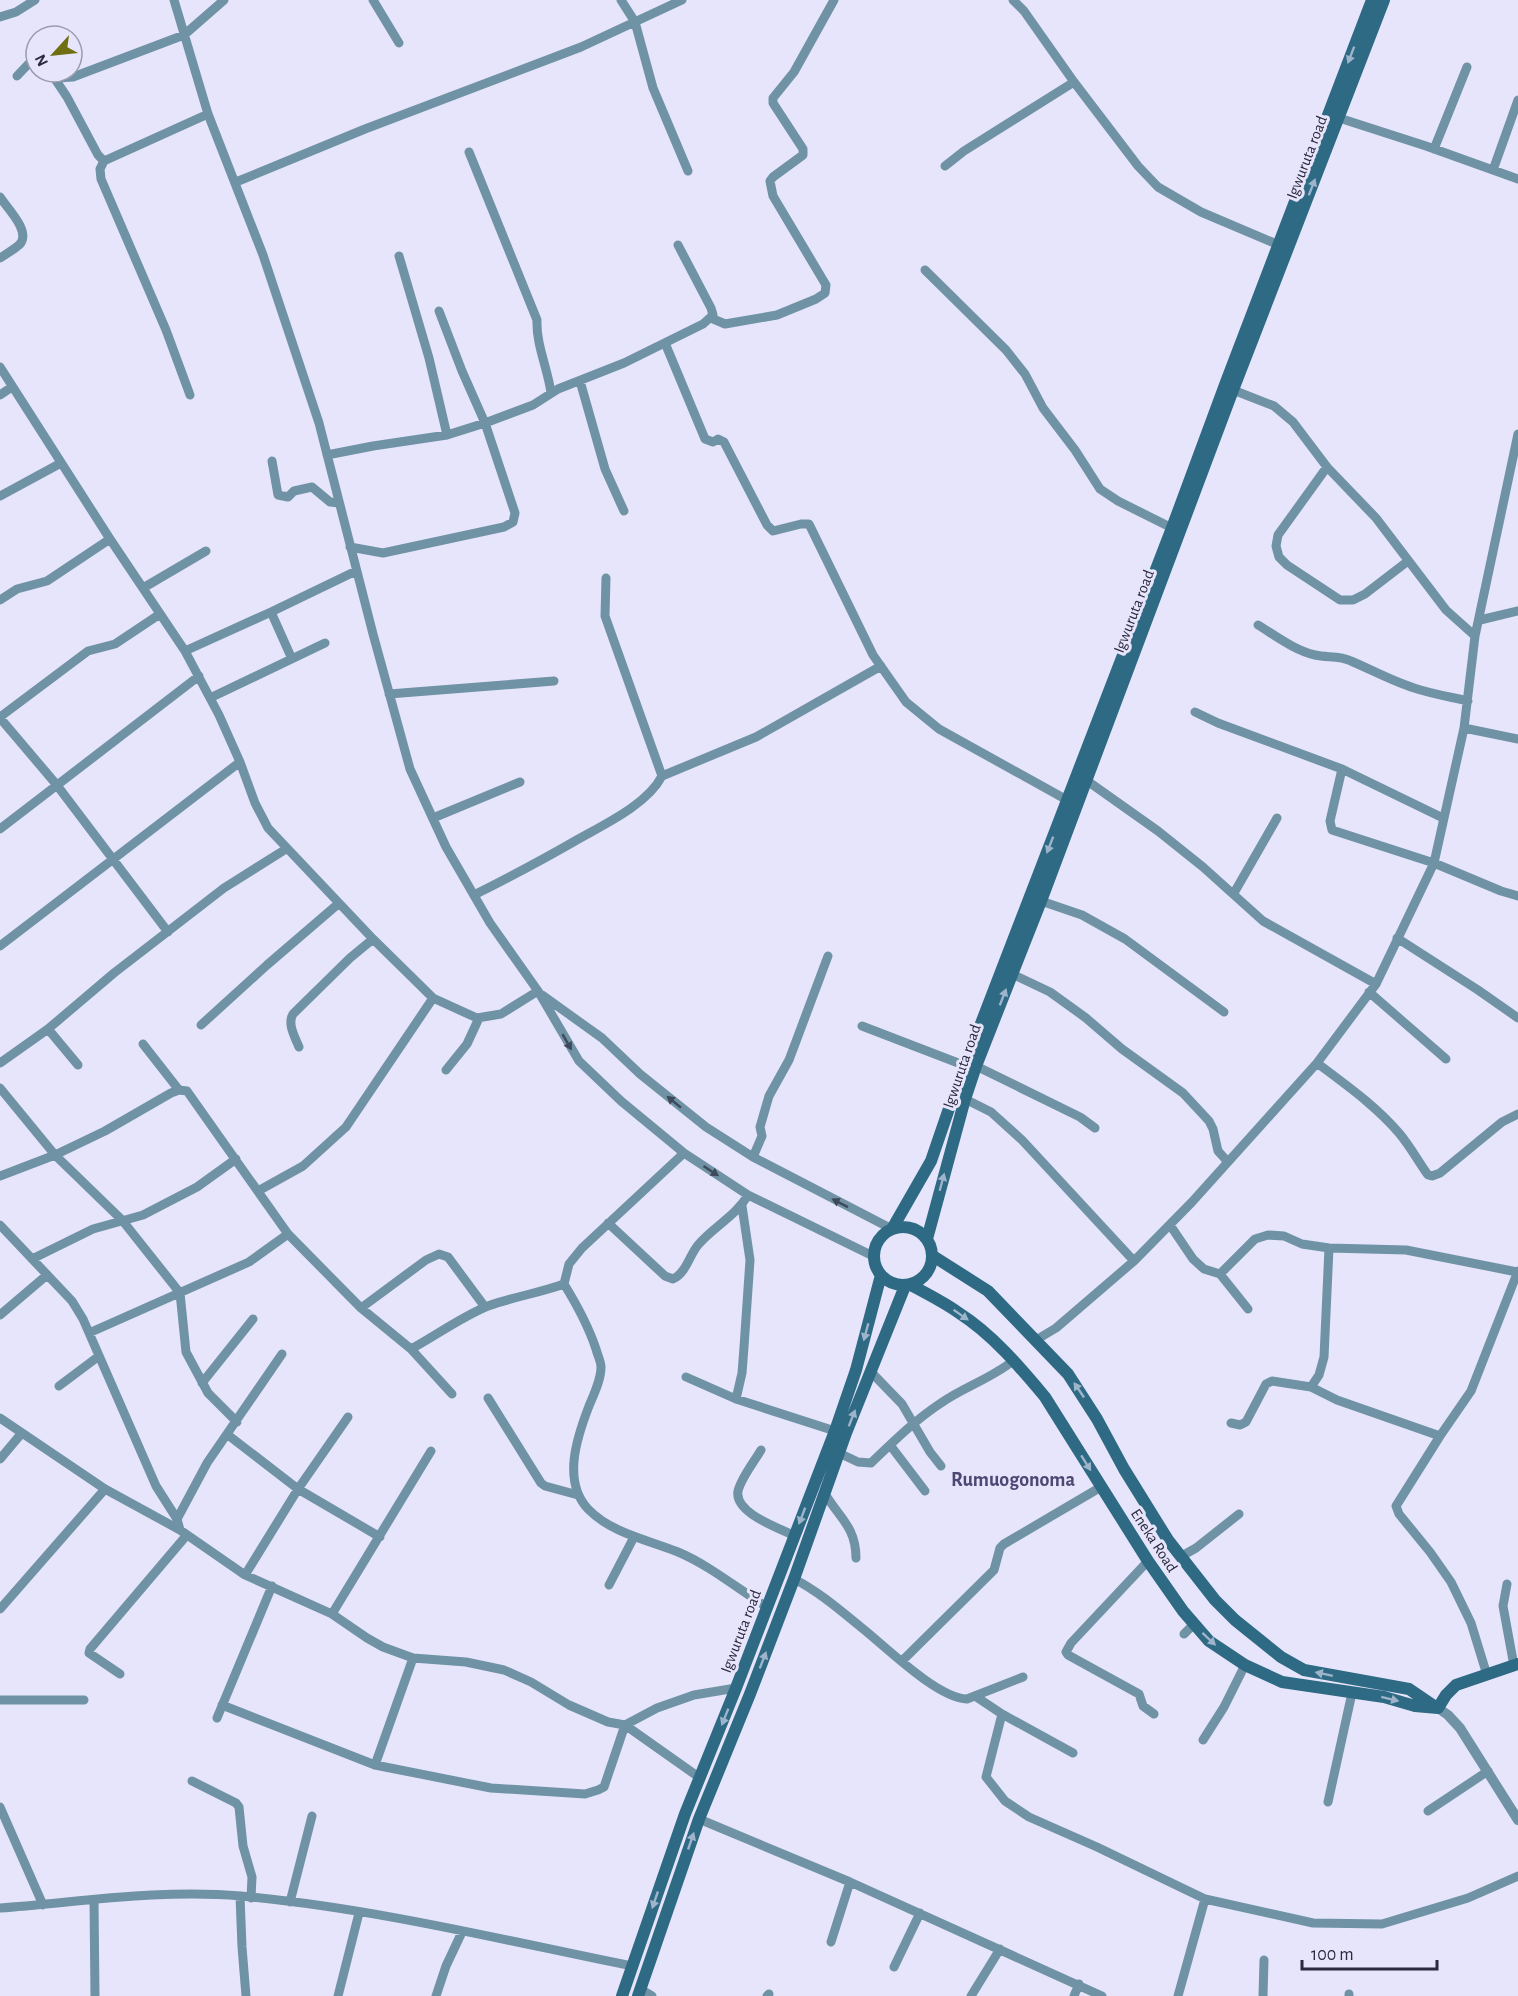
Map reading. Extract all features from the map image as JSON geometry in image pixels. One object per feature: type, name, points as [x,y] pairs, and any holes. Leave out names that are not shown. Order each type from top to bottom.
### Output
[{"type":"main road","name":"Igwuruta road","points":[[892,1229],[931,1161],[1041,901],[1180,536],[1334,116],[1372,0]]},
{"type":"main road","name":"Igwuruta road","points":[[927,1239],[965,1099],[971,1066],[1067,800],[1279,245],[1384,0]]},
{"type":"main road","points":[[911,1228],[920,1232],[927,1239],[933,1257],[930,1270],[923,1279],[908,1285],[894,1285],[881,1275],[873,1256],[876,1244],[884,1234],[892,1229],[911,1228]]},
{"type":"main road","name":"Eneka Road","points":[[933,1257],[988,1291],[1068,1374],[1098,1419],[1124,1469],[1180,1557],[1222,1607],[1281,1657],[1304,1670],[1409,1689],[1438,1708]]},
{"type":"main road","name":"Igwuruta road","points":[[622,1996],[700,1778],[835,1431],[856,1370],[881,1275]]},
{"type":"main road","name":"Igwuruta road","points":[[639,1992],[699,1819],[794,1580],[824,1492],[870,1371],[908,1285]]},
{"type":"main road","name":"Eneka Road","points":[[908,1285],[960,1313],[988,1335],[1045,1397],[1148,1561],[1183,1611],[1209,1641],[1245,1665],[1282,1682],[1384,1697],[1415,1706],[1438,1708]]},
{"type":"main road","points":[[1438,1708],[1456,1685],[1516,1665]]},
{"type":"street","points":[[0,17],[16,12],[35,0]]},
{"type":"street","points":[[174,0],[208,114],[263,255],[319,423],[410,769],[474,895],[490,923],[537,991],[579,1062],[621,1101],[684,1153],[748,1195],[873,1256]]},
{"type":"street","points":[[84,73],[184,35],[224,0]]},
{"type":"street","points":[[373,0],[399,43]]},
{"type":"street","points":[[621,0],[635,22],[653,88],[688,171]]},
{"type":"street","points":[[236,182],[365,129],[581,47],[682,0]]},
{"type":"street","points":[[711,318],[725,324],[777,315],[825,293],[826,285],[773,196],[770,182],[773,177],[803,155],[803,149],[773,103],[773,98],[794,72],[834,0]]},
{"type":"street","points":[[1013,0],[1024,11],[1138,166],[1158,187],[1201,212],[1279,245]]},
{"type":"street","points":[[1434,148],[1467,67]]},
{"type":"street","points":[[17,76],[24,69]]},
{"type":"street","points":[[945,166],[964,151],[1074,82]]},
{"type":"street","points":[[58,84],[98,155],[104,161]]},
{"type":"street","points":[[1492,170],[1518,100]]},
{"type":"street","points":[[190,395],[166,330],[101,179],[100,169],[104,161],[208,114]]},
{"type":"street","points":[[1334,116],[1434,148],[1518,179]]},
{"type":"street","points":[[470,152],[537,320],[537,336],[551,393]]},
{"type":"street","points":[[0,197],[24,236],[21,243],[0,258]]},
{"type":"street","points":[[327,455],[447,435],[486,423],[533,405],[551,393],[703,324],[713,315],[711,308],[678,245]]},
{"type":"street","points":[[399,256],[429,358],[447,435]]},
{"type":"street","points":[[925,270],[998,342],[1025,374],[1043,408],[1075,450],[1100,489],[1118,501],[1172,528]]},
{"type":"street","points":[[350,547],[383,553],[504,527],[513,522],[515,513],[486,423],[462,371],[439,311]]},
{"type":"street","points":[[665,343],[705,439],[723,442],[773,531],[809,524],[873,655],[906,702],[939,729],[1067,800]]},
{"type":"street","points":[[0,368],[185,651],[240,762],[255,803],[268,828],[286,849],[433,998],[479,1018],[501,1014],[537,991]]},
{"type":"street","points":[[580,381],[604,469],[624,511]]},
{"type":"street","points":[[0,395],[12,387]]},
{"type":"street","points":[[1233,390],[1274,406],[1293,422],[1327,467],[1376,518],[1446,610],[1475,636]]},
{"type":"street","points":[[1036,1340],[1056,1328],[1134,1261],[1170,1225],[1317,1063],[1376,984],[1434,863],[1464,728],[1475,636],[1518,434]]},
{"type":"street","points":[[272,461],[278,495],[288,497],[294,491],[312,487],[330,502],[339,503]]},
{"type":"street","points":[[0,496],[61,463]]},
{"type":"street","points":[[1327,467],[1278,535],[1275,546],[1279,557],[1287,565],[1340,600],[1353,600],[1365,594],[1408,561]]},
{"type":"street","points":[[0,600],[17,589],[47,581],[110,539]]},
{"type":"street","points":[[143,588],[206,551]]},
{"type":"street","points":[[185,651],[357,570]]},
{"type":"street","points":[[606,578],[606,616],[662,776]]},
{"type":"street","points":[[1480,620],[1518,611]]},
{"type":"street","points":[[271,612],[292,659]]},
{"type":"street","points":[[160,614],[115,644],[88,651],[0,718],[56,784],[168,932]]},
{"type":"street","points":[[1258,625],[1289,645],[1312,655],[1339,657],[1416,689],[1468,701]]},
{"type":"street","points":[[210,698],[325,643]]},
{"type":"street","points":[[474,895],[533,865],[631,808],[659,782],[662,776],[756,737],[881,666]]},
{"type":"street","points":[[0,829],[199,676]]},
{"type":"street","points":[[389,694],[554,681]]},
{"type":"street","points":[[1195,712],[1218,723],[1342,769],[1443,818]]},
{"type":"street","points":[[1464,728],[1518,740]]},
{"type":"street","points":[[0,946],[240,762]]},
{"type":"street","points":[[1342,769],[1330,820],[1332,830],[1434,863],[1518,896]]},
{"type":"street","points":[[1086,780],[1158,831],[1234,893],[1251,912],[1263,921],[1376,984]]},
{"type":"street","points":[[433,818],[520,782]]},
{"type":"street","points":[[1234,893],[1277,818]]},
{"type":"street","points":[[0,1063],[48,1029],[114,973],[224,888],[286,849]]},
{"type":"street","points":[[1041,901],[1082,915],[1125,939],[1224,1012]]},
{"type":"street","points":[[201,1025],[338,904]]},
{"type":"street","points":[[1397,938],[1518,1018]]},
{"type":"street","points":[[299,1047],[291,1026],[290,1019],[293,1014],[350,957],[373,939]]},
{"type":"street","points":[[753,1157],[762,1136],[760,1127],[769,1096],[789,1060],[828,956]]},
{"type":"street","points":[[1012,974],[1050,992],[1183,1094],[1209,1121],[1218,1150],[1228,1162]]},
{"type":"street","points":[[537,991],[602,1038],[658,1089],[706,1127],[753,1157],[892,1229]]},
{"type":"street","points":[[1369,992],[1446,1059]]},
{"type":"street","points":[[258,1191],[303,1166],[346,1127],[433,998]]},
{"type":"street","points":[[446,1070],[467,1044],[479,1018]]},
{"type":"street","points":[[862,1026],[971,1066],[1080,1117],[1095,1128]]},
{"type":"street","points":[[48,1029],[78,1065]]},
{"type":"street","points":[[143,1044],[179,1090]]},
{"type":"street","points":[[1317,1063],[1364,1098],[1384,1117],[1410,1147],[1428,1175],[1440,1173],[1502,1122],[1518,1114]]},
{"type":"street","points":[[0,1088],[55,1155],[122,1220],[180,1293],[186,1352],[208,1394],[237,1422]]},
{"type":"street","points":[[0,1176],[55,1155],[105,1131],[179,1090],[187,1091],[288,1233],[361,1308],[411,1349],[452,1394]]},
{"type":"street","points":[[965,1099],[991,1112],[1022,1140],[1134,1261]]},
{"type":"street","points":[[684,1153],[582,1248],[570,1264],[564,1284],[588,1326],[601,1366],[597,1386],[578,1437],[574,1461],[578,1495],[589,1510],[608,1524],[634,1537],[679,1553],[704,1566],[767,1607]]},
{"type":"street","points":[[32,1259],[93,1229],[143,1215],[197,1187],[236,1159]]},
{"type":"street","points":[[608,1223],[665,1276],[673,1279],[680,1276],[696,1247],[741,1206],[748,1195]]},
{"type":"street","points":[[736,1399],[744,1355],[750,1260],[741,1206]]},
{"type":"street","points":[[0,1225],[72,1301],[89,1333],[156,1486],[183,1533]]},
{"type":"street","points":[[1170,1225],[1193,1258],[1204,1269],[1220,1274],[1248,1310]]},
{"type":"street","points":[[89,1333],[249,1262],[288,1233]]},
{"type":"street","points":[[1220,1274],[1255,1239],[1268,1235],[1284,1236],[1302,1244],[1329,1248],[1406,1250],[1517,1271],[1471,1391],[1396,1506],[1399,1514],[1451,1582],[1471,1623],[1487,1675]]},
{"type":"street","points":[[1311,1387],[1319,1375],[1324,1357],[1329,1248]]},
{"type":"street","points":[[361,1308],[426,1260],[444,1254],[485,1307]]},
{"type":"street","points":[[0,1315],[47,1275]]},
{"type":"street","points":[[411,1349],[485,1307],[515,1297],[543,1292],[564,1284]]},
{"type":"street","points":[[202,1383],[253,1319]]},
{"type":"street","points":[[177,1519],[207,1463],[282,1354]]},
{"type":"street","points":[[59,1386],[99,1356]]},
{"type":"street","points":[[839,1453],[867,1464],[871,1463],[914,1423],[942,1402],[977,1384],[1012,1361]]},
{"type":"street","points":[[870,1371],[902,1404],[930,1452],[941,1466]]},
{"type":"street","points":[[686,1377],[736,1399],[835,1431]]},
{"type":"street","points":[[1231,1423],[1240,1425],[1246,1422],[1266,1384],[1272,1381],[1311,1387],[1330,1398],[1440,1436]]},
{"type":"street","points":[[488,1398],[541,1483],[544,1486],[578,1495]]},
{"type":"street","points":[[245,1575],[298,1489],[348,1417]]},
{"type":"street","points":[[0,1418],[105,1489],[183,1533],[245,1575],[332,1614],[383,1647],[413,1658],[466,1662],[504,1670],[531,1682],[569,1705],[608,1722],[626,1725],[700,1778]]},
{"type":"street","points":[[0,1459],[21,1434]]},
{"type":"street","points":[[228,1435],[298,1489],[380,1537]]},
{"type":"street","points":[[890,1446],[925,1491]]},
{"type":"street","points":[[762,1450],[738,1489],[741,1505],[750,1514],[795,1536]]},
{"type":"street","points":[[332,1614],[431,1451]]},
{"type":"street","points":[[902,1661],[994,1570],[1004,1544],[1101,1487]]},
{"type":"street","points":[[0,1609],[105,1489]]},
{"type":"street","points":[[824,1492],[850,1527],[856,1544],[856,1558]]},
{"type":"street","points":[[1180,1557],[1196,1548],[1239,1514]]},
{"type":"street","points":[[120,1674],[93,1657],[89,1653],[90,1649],[183,1533]]},
{"type":"street","points":[[609,1585],[634,1537]]},
{"type":"street","points":[[1148,1561],[1071,1643],[1066,1652],[1139,1694],[1143,1706],[1154,1714]]},
{"type":"street","points":[[794,1580],[806,1586],[859,1625],[919,1676],[958,1699],[968,1699],[1023,1677]]},
{"type":"street","points":[[1507,1584],[1503,1606],[1516,1665]]},
{"type":"street","points":[[217,1718],[272,1586]]},
{"type":"street","points":[[1184,1634],[1194,1624]]},
{"type":"street","points":[[375,1765],[413,1658]]},
{"type":"street","points":[[1203,1740],[1224,1707],[1245,1665]]},
{"type":"street","points":[[222,1705],[375,1765],[491,1788],[585,1794],[604,1787],[626,1725],[657,1708],[694,1695],[736,1688]]},
{"type":"street","points":[[1328,1802],[1352,1693]]},
{"type":"street","points":[[975,1696],[1002,1714],[1073,1753]]},
{"type":"street","points":[[0,1700],[84,1700]]},
{"type":"street","points":[[1438,1708],[1460,1728],[1518,1820]]},
{"type":"street","points":[[1002,1714],[986,1777],[1005,1801],[1029,1818],[1097,1847],[1205,1899],[1312,1923],[1382,1924],[1468,1898],[1518,1876]]},
{"type":"street","points":[[1428,1811],[1488,1771]]},
{"type":"street","points":[[192,1781],[236,1803],[239,1807],[243,1846],[252,1877],[251,1898]]},
{"type":"street","points":[[0,1807],[43,1905]]},
{"type":"street","points":[[290,1902],[312,1816]]},
{"type":"street","points":[[699,1819],[850,1882],[1102,1996]]},
{"type":"street","points":[[831,1942],[850,1882]]},
{"type":"street","points":[[0,1908],[170,1894],[240,1896],[359,1912],[632,1966]]},
{"type":"street","points":[[240,1896],[246,1996]]},
{"type":"street","points":[[1178,1996],[1205,1899]]},
{"type":"street","points":[[94,1900],[95,1996]]},
{"type":"street","points":[[338,1996],[359,1912]]},
{"type":"street","points":[[894,1967],[920,1913]]},
{"type":"street","points":[[436,1996],[446,1966],[462,1932]]},
{"type":"street","points":[[972,1996],[1000,1949]]},
{"type":"street","points":[[1263,1996],[1264,1960]]},
{"type":"street","points":[[1074,1996],[1078,1984]]},
{"type":"street","points":[[639,1992],[652,1996]]},
{"type":"district","name":"Rumuogonoma","points":[[1013,1479]]}]
